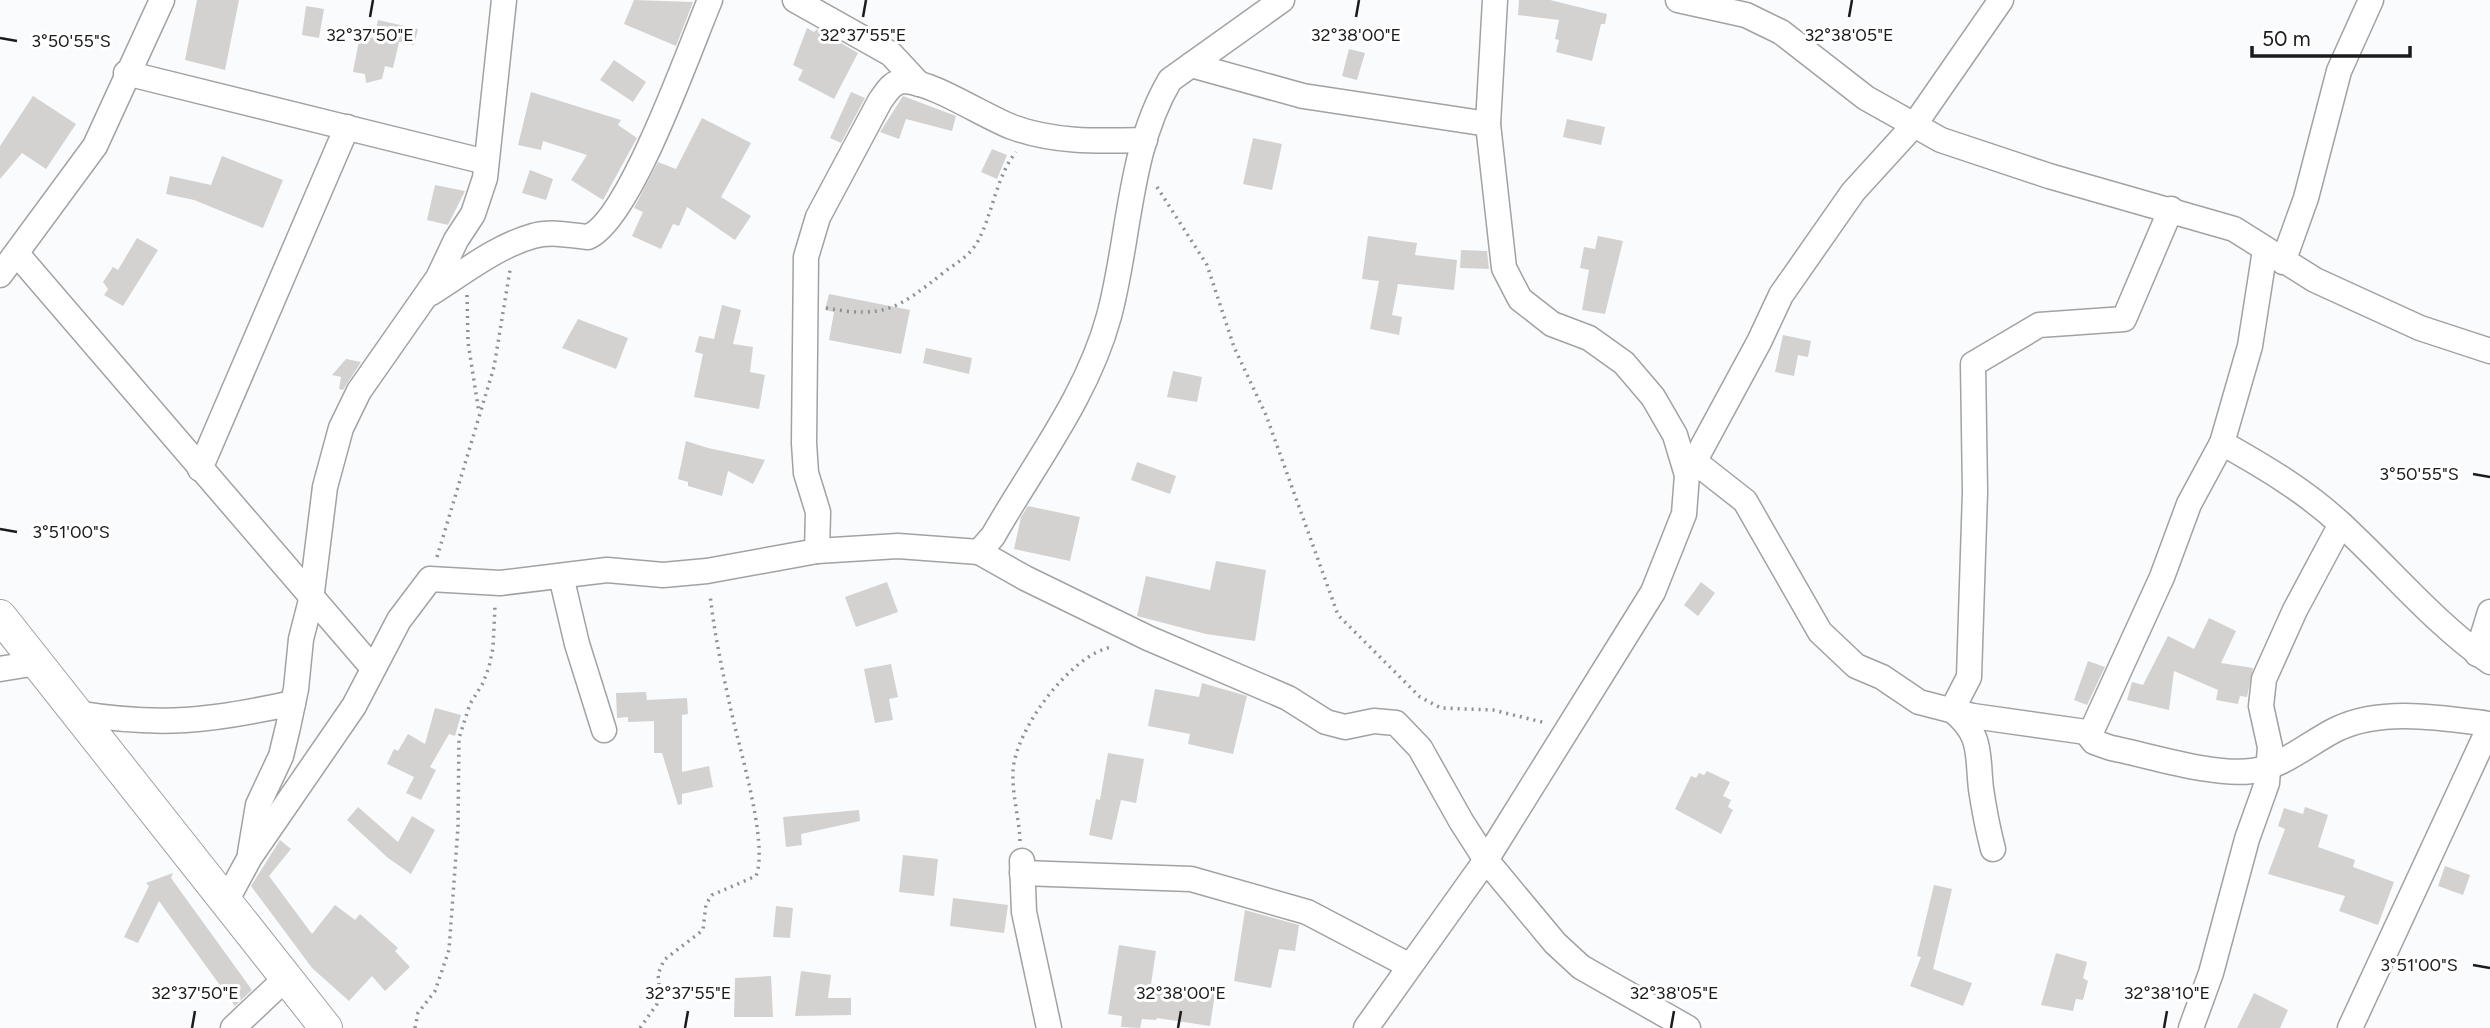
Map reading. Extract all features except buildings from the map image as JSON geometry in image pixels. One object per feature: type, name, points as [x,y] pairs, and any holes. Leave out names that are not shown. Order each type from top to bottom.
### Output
[{"type":"street","points":[[0,275],[95,146],[126,73],[162,0]]},
{"type":"street","points":[[250,857],[258,805],[281,756],[293,703],[301,639],[311,600],[326,487],[341,428],[359,391],[425,297],[473,214],[485,178],[503,0]]},
{"type":"street","points":[[425,297],[463,273],[533,236],[554,233],[588,237],[604,227],[652,142],[710,0]]},
{"type":"street","points":[[795,0],[891,54],[919,84]]},
{"type":"street","points":[[979,552],[993,536],[1063,421],[1096,355],[1109,316],[1143,148],[1170,80],[1282,0]]},
{"type":"street","points":[[1495,0],[1488,124],[1504,268],[1520,299],[1552,324],[1589,338],[1624,363],[1665,414],[1690,468],[1745,502],[1820,632],[1856,666],[1882,677],[1919,702],[2085,732],[2094,741],[2111,748],[2225,772],[2270,767],[2337,729],[2374,718],[2456,720],[2490,725],[2350,1028]]},
{"type":"street","points":[[1678,0],[1745,15],[1781,32],[1866,98],[1941,140],[2049,176],[2234,229],[2315,281],[2420,328],[2490,351]]},
{"type":"street","points":[[1366,1028],[1408,965],[1486,860],[1653,592],[1684,514],[1690,468],[1759,342],[1781,295],[1853,192],[1915,124],[2001,0]]},
{"type":"street","points":[[2085,732],[2093,727],[2162,577],[2189,503],[2222,443],[2250,346],[2263,283],[2274,256],[2306,198],[2339,71],[2371,0]]},
{"type":"street","points":[[1191,65],[1303,96],[1488,124]]},
{"type":"street","points":[[126,73],[486,162]]},
{"type":"street","points":[[817,551],[818,512],[805,463],[806,257],[818,217],[880,101],[895,83],[919,84],[1036,135],[1143,148]]},
{"type":"street","points":[[200,469],[347,127]]},
{"type":"street","points":[[1952,710],[1969,677],[1975,492],[1973,364],[2039,325],[2124,319],[2171,209]]},
{"type":"street","points":[[17,254],[311,600],[372,667]]},
{"type":"street","points":[[2222,443],[2289,482],[2341,524],[2484,658]]},
{"type":"street","points":[[2191,1028],[2211,973],[2270,767],[2261,706],[2264,678],[2295,611],[2341,524]]},
{"type":"street","points":[[225,903],[250,857],[354,706],[372,667],[399,620],[430,579],[495,583],[607,570],[663,575],[707,571],[817,551],[898,546],[979,552],[1025,578],[1148,638],[1288,698],[1326,722],[1345,727],[1374,720],[1396,723],[1420,748],[1486,860],[1555,943],[1581,967],[1688,1028]]},
{"type":"street","points":[[561,576],[577,644],[604,730]]},
{"type":"street","points":[[2484,658],[2490,612]]},
{"type":"street","points":[[0,616],[326,1028]]},
{"type":"street","points":[[0,669],[37,663]]},
{"type":"street","points":[[76,713],[155,723],[194,722],[293,703]]},
{"type":"street","points":[[1952,710],[1964,720],[1979,750],[1981,789],[1993,849]]},
{"type":"street","points":[[1049,1028],[1024,912],[1022,867],[1191,879],[1307,912],[1408,965]]},
{"type":"street","points":[[233,1028],[286,978]]},
{"type":"path","points":[[805,304],[872,314],[889,311],[916,296],[971,253],[979,240],[1012,157],[1021,145],[1036,135]]},
{"type":"path","points":[[1143,148],[1177,222],[1207,265],[1234,347],[1266,415],[1338,615],[1420,697],[1441,708],[1493,710],[1569,728]]},
{"type":"path","points":[[430,579],[503,327],[513,245]]},
{"type":"path","points":[[463,273],[468,309],[468,342],[479,414]]},
{"type":"path","points":[[640,1028],[657,1004],[660,995],[658,974],[664,960],[703,930],[706,904],[712,895],[756,876],[759,868],[756,829],[714,629],[707,571]]},
{"type":"path","points":[[415,1028],[418,1013],[435,991],[449,950],[458,827],[459,738],[470,704],[483,683],[491,657],[495,583]]},
{"type":"path","points":[[1022,867],[1013,769],[1018,747],[1028,726],[1082,659],[1101,649],[1148,638]]}]
